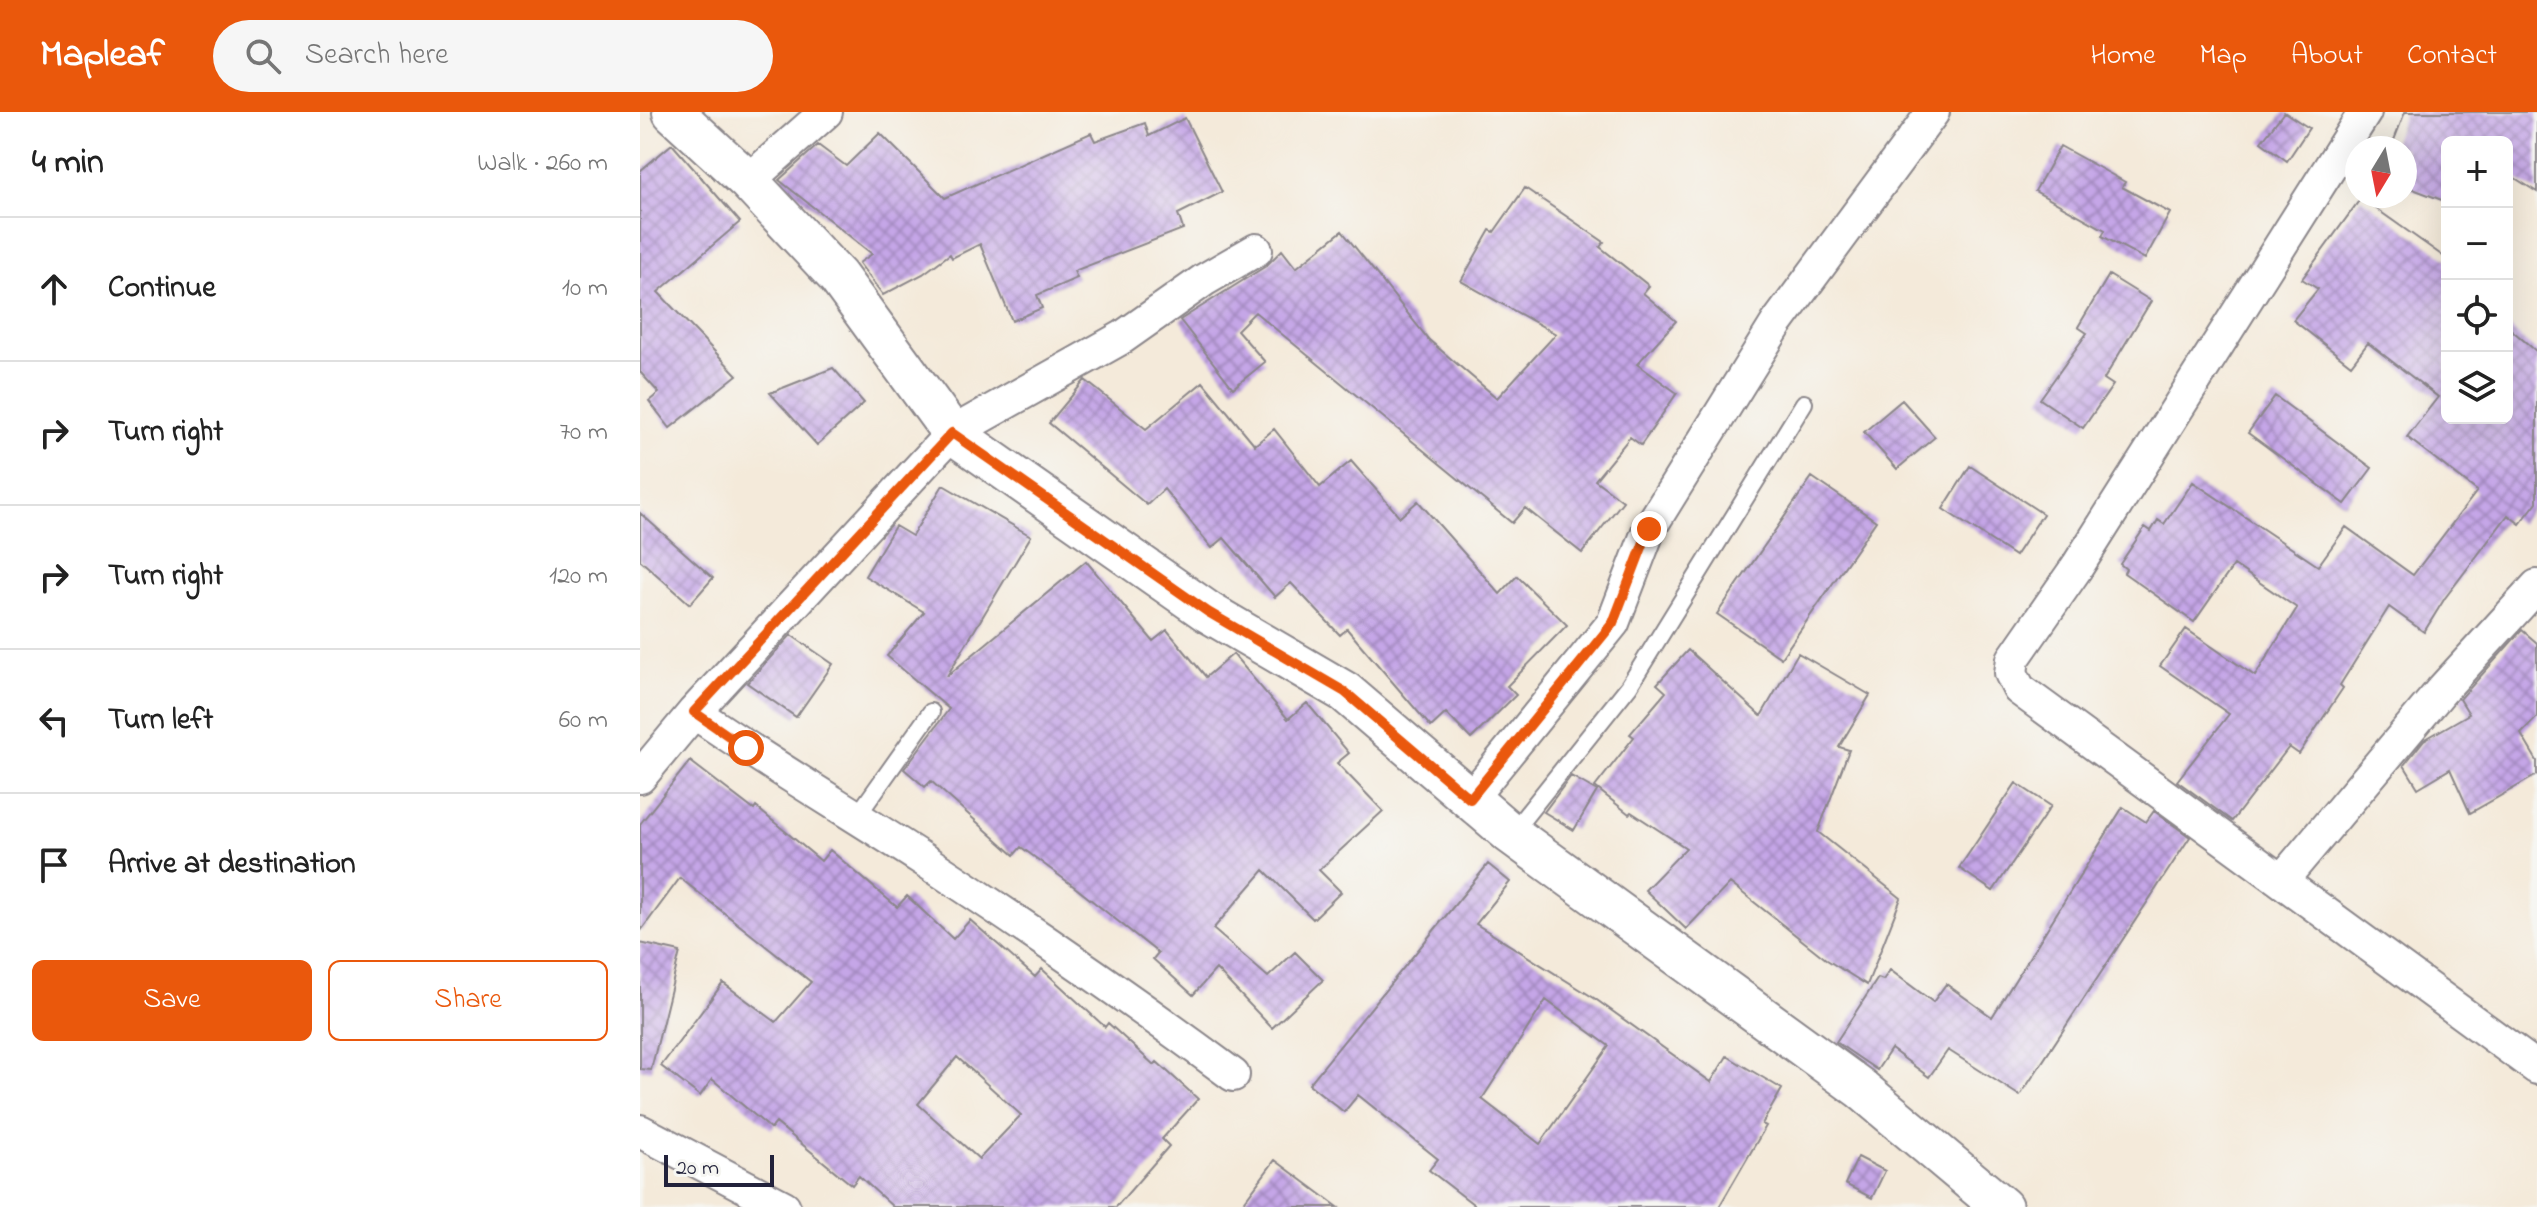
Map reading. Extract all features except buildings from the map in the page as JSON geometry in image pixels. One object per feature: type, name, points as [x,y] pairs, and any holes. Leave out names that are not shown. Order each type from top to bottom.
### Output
[{"type":"street","points":[[673,112],[748,181],[838,277],[952,433],[1208,612],[1345,692],[1511,834],[1860,1088],[2002,1207]]},
{"type":"street","points":[[748,181],[826,112]]},
{"type":"street","points":[[1470,799],[1613,623],[1649,529],[1777,323],[1933,112]]},
{"type":"street","points":[[2365,112],[2077,567],[2013,659],[2011,673],[2019,689],[2537,1068]]},
{"type":"street","points":[[640,777],[694,712],[952,433],[1123,337],[1204,280],[1256,250]]},
{"type":"street","points":[[2282,880],[2441,691],[2537,586]]},
{"type":"street","points":[[694,712],[855,819],[922,859],[1076,963],[1233,1075]]},
{"type":"street","points":[[640,1131],[784,1207]]},
{"type":"lane","points":[[1511,834],[1629,686],[1709,552],[1804,403]]},
{"type":"lane","points":[[855,819],[931,712]]},
{"type":"route","points":[[746,748],[694,712],[952,433],[1208,612],[1345,692],[1470,799],[1613,623],[1649,529]]}]
